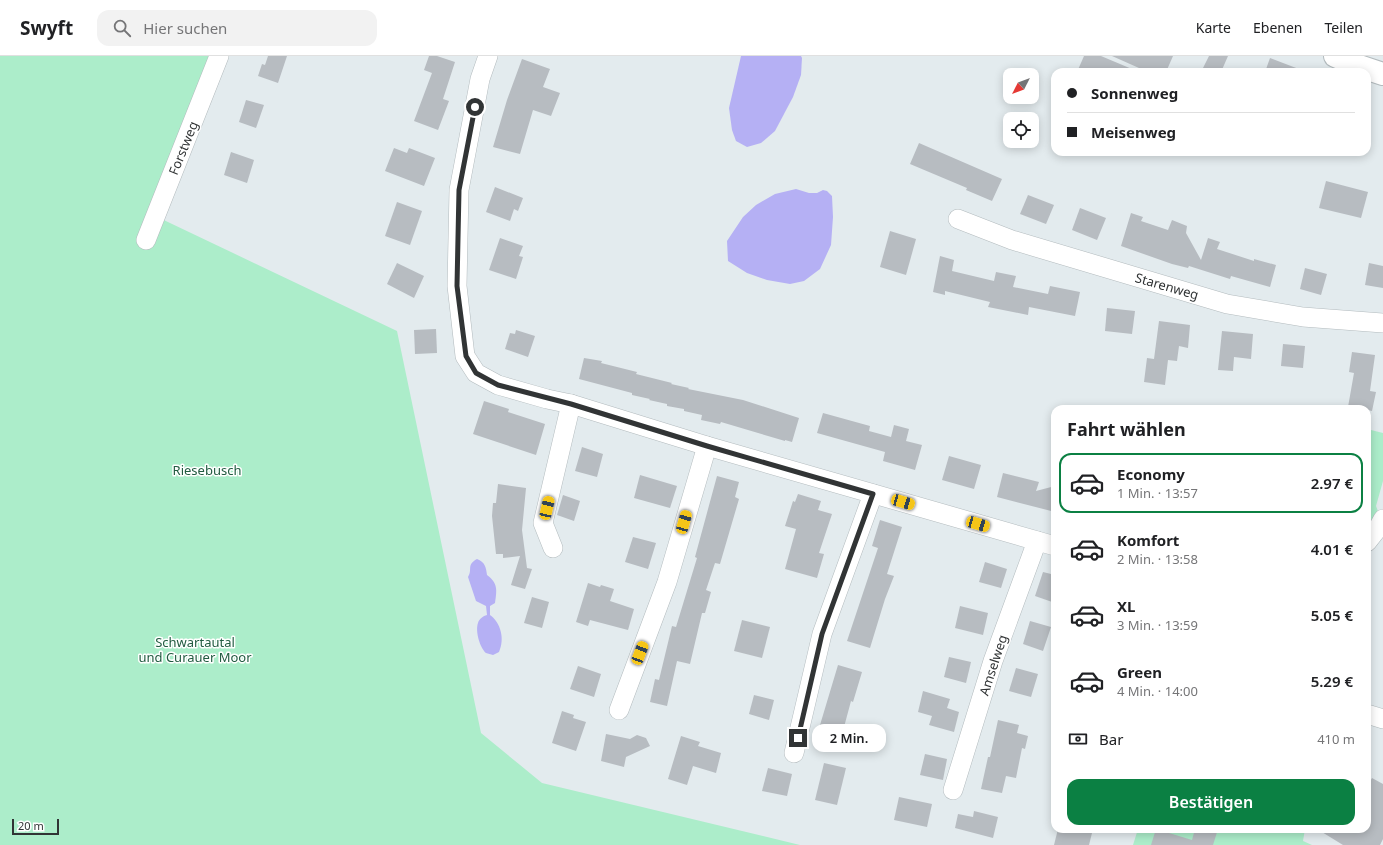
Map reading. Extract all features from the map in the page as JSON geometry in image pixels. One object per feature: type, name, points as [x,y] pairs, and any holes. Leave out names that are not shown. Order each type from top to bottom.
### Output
[{"type":"main road","points":[[1336,56],[1365,68]]},
{"type":"main road","points":[[1371,70],[1383,74]]},
{"type":"street","name":"Forstweg","points":[[146,240],[219,56]]},
{"type":"street","points":[[488,56],[480,79],[459,190],[457,286],[466,356],[476,373],[498,385],[571,404],[707,446],[1051,545]]},
{"type":"street","name":"Starenweg","points":[[958,219],[1012,240],[1227,304],[1303,317],[1383,323]]},
{"type":"street","points":[[553,548],[543,523],[571,404]]},
{"type":"street","points":[[619,710],[667,582],[707,446]]},
{"type":"street","points":[[794,753],[822,634],[873,494]]},
{"type":"street","points":[[1371,537],[1383,518]]},
{"type":"street","name":"Amselweg","points":[[953,790],[993,661],[1037,541]]},
{"type":"street","points":[[1371,715],[1383,719]]},
{"type":"green space","name":"Riesebusch","points":[[0,56],[214,56],[149,213],[397,331],[481,733],[542,783],[800,845],[0,845]]},
{"type":"green space","points":[[1371,430],[1383,433],[1383,481],[1376,506],[1379,514],[1371,526]]},
{"type":"green space","points":[[1137,833],[1304,833],[1303,841],[1312,845],[1133,845]]},
{"type":"shaded area","points":[[741,56],[801,56],[802,58],[801,75],[793,97],[775,131],[761,143],[747,147],[736,141],[732,130],[729,108]]},
{"type":"shaded area","points":[[796,189],[809,193],[817,193],[823,190],[827,191],[832,196],[833,217],[831,245],[820,269],[804,281],[790,284],[767,280],[747,273],[728,261],[727,241],[743,217],[756,205],[775,194]]},
{"type":"shaded area","points":[[477,559],[480,560],[486,567],[487,575],[491,578],[496,587],[495,603],[490,606],[490,615],[497,622],[501,632],[502,642],[499,652],[493,655],[484,651],[479,639],[477,626],[480,619],[487,615],[486,606],[476,601],[468,577],[472,563]]},
{"type":"building","points":[[268,56],[287,56],[278,83],[258,76],[262,64],[265,65]]},
{"type":"building","points":[[429,56],[437,56],[455,62],[443,99],[449,101],[438,130],[414,121],[432,73],[424,70]]},
{"type":"building","points":[[1084,56],[1101,56],[1130,68],[1079,68]]},
{"type":"building","points":[[1112,56],[1173,56],[1168,68],[1139,68]]},
{"type":"building","points":[[1209,56],[1228,56],[1223,68],[1203,68]]},
{"type":"building","points":[[1270,58],[1296,68],[1266,68]]},
{"type":"building","points":[[522,59],[550,69],[543,87],[560,93],[551,116],[533,110],[520,154],[493,147],[507,100]]},
{"type":"building","points":[[246,100],[264,105],[256,128],[239,122]]},
{"type":"building","points":[[919,143],[1002,179],[992,201],[966,190],[967,188],[910,164]]},
{"type":"building","points":[[394,148],[407,153],[409,148],[435,158],[424,186],[385,171]]},
{"type":"building","points":[[231,152],[254,160],[247,183],[224,175]]},
{"type":"building","points":[[1326,181],[1368,192],[1361,218],[1319,208]]},
{"type":"building","points":[[495,187],[523,198],[518,211],[514,209],[510,221],[486,212]]},
{"type":"building","points":[[1028,195],[1054,205],[1046,224],[1020,214]]},
{"type":"building","points":[[397,202],[422,211],[410,245],[385,236]]},
{"type":"building","points":[[1080,208],[1106,218],[1097,240],[1072,230]]},
{"type":"building","points":[[1131,213],[1143,217],[1141,221],[1168,230],[1172,220],[1187,226],[1186,233],[1201,260],[1208,238],[1220,242],[1217,249],[1254,261],[1254,259],[1276,265],[1270,287],[1231,276],[1230,279],[1189,266],[1188,268],[1172,264],[1121,246]]},
{"type":"building","points":[[890,231],[916,239],[906,275],[880,267]]},
{"type":"building","points":[[500,238],[523,246],[519,256],[523,257],[516,279],[489,270]]},
{"type":"building","points":[[940,256],[954,260],[952,271],[994,281],[996,272],[1016,276],[1013,287],[1048,294],[1050,286],[1080,292],[1075,316],[1029,307],[1028,315],[988,307],[990,302],[945,291],[945,295],[933,292]]},
{"type":"building","points":[[397,263],[424,276],[414,298],[387,284]]},
{"type":"building","points":[[1369,263],[1383,266],[1383,288],[1365,285]]},
{"type":"building","points":[[1305,268],[1327,274],[1321,295],[1300,289]]},
{"type":"building","points":[[1107,308],[1135,311],[1132,334],[1105,331]]},
{"type":"building","points":[[1159,321],[1190,325],[1188,348],[1179,346],[1177,361],[1168,360],[1165,385],[1144,382],[1147,358],[1154,359]]},
{"type":"building","points":[[436,329],[437,353],[415,354],[414,330]]},
{"type":"building","points":[[516,330],[535,336],[528,357],[505,349],[510,333],[515,334]]},
{"type":"building","points":[[1222,331],[1253,334],[1251,359],[1234,357],[1233,371],[1218,370]]},
{"type":"building","points":[[1283,344],[1305,346],[1303,368],[1281,366]]},
{"type":"building","points":[[1352,352],[1375,355],[1370,391],[1376,392],[1372,411],[1371,405],[1348,405],[1354,373],[1349,372]]},
{"type":"building","points":[[584,358],[602,361],[601,363],[637,372],[636,374],[689,388],[688,389],[743,400],[799,418],[792,442],[721,422],[720,424],[701,420],[702,415],[632,395],[632,393],[579,379]]},
{"type":"building","points":[[484,401],[509,409],[508,412],[545,424],[536,455],[473,434]]},
{"type":"building","points":[[823,413],[870,426],[869,431],[891,437],[894,425],[909,429],[906,441],[922,445],[915,470],[883,461],[885,452],[817,433]]},
{"type":"building","points":[[582,447],[603,454],[597,477],[575,471]]},
{"type":"building","points":[[949,456],[981,465],[974,489],[942,480]]},
{"type":"building","points":[[1003,473],[1039,482],[1036,491],[1051,487],[1051,511],[997,497]]},
{"type":"building","points":[[640,475],[677,486],[670,508],[634,498]]},
{"type":"building","points":[[717,476],[739,482],[735,497],[739,499],[720,564],[715,563],[706,590],[711,592],[705,613],[702,613],[690,664],[677,661],[667,706],[650,702],[655,679],[659,680],[672,626],[676,627],[697,558],[695,557]]},
{"type":"building","points":[[498,484],[526,488],[522,530],[527,568],[532,569],[525,589],[511,585],[520,556],[503,558],[503,554],[496,554],[492,516],[493,503],[496,503]]},
{"type":"building","points":[[798,494],[821,501],[818,510],[832,514],[819,553],[824,554],[817,578],[785,569],[796,529],[785,526],[793,501],[795,502]]},
{"type":"building","points":[[563,495],[580,501],[574,521],[557,515]]},
{"type":"building","points":[[880,520],[902,527],[887,574],[894,576],[885,599],[870,648],[847,641],[878,548],[872,546]]},
{"type":"building","points":[[633,537],[656,543],[648,569],[625,562]]},
{"type":"building","points":[[985,562],[1007,569],[1001,588],[979,582]]},
{"type":"building","points":[[1043,572],[1051,574],[1051,602],[1035,596]]},
{"type":"building","points":[[588,583],[614,589],[610,601],[634,609],[628,630],[590,620],[588,626],[576,622]]},
{"type":"building","points":[[532,597],[549,602],[542,628],[524,623]]},
{"type":"building","points":[[960,606],[988,613],[983,635],[955,628]]},
{"type":"building","points":[[742,620],[770,627],[762,658],[734,651]]},
{"type":"building","points":[[1030,621],[1051,627],[1043,651],[1023,644]]},
{"type":"building","points":[[949,657],[971,662],[966,683],[944,677]]},
{"type":"building","points":[[838,665],[862,672],[853,702],[851,701],[840,742],[817,735]]},
{"type":"building","points":[[578,666],[601,674],[594,697],[570,689]]},
{"type":"building","points":[[1016,668],[1038,674],[1031,697],[1009,691]]},
{"type":"building","points":[[923,691],[950,699],[947,708],[959,712],[954,732],[929,725],[932,716],[918,712]]},
{"type":"building","points":[[754,695],[774,700],[769,720],[749,714]]},
{"type":"building","points":[[562,711],[574,715],[573,718],[586,722],[576,751],[552,743]]},
{"type":"building","points":[[998,720],[1019,725],[1017,733],[1028,736],[1025,749],[1022,748],[1016,778],[1006,776],[1002,793],[981,789]]},
{"type":"building","points":[[606,734],[630,739],[637,735],[646,738],[650,746],[626,757],[624,767],[601,761]]},
{"type":"building","points":[[681,736],[700,742],[698,746],[721,753],[716,773],[693,766],[687,785],[668,779]]},
{"type":"building","points":[[925,754],[947,759],[943,780],[920,775]]},
{"type":"building","points":[[824,763],[846,768],[837,805],[815,800]]},
{"type":"building","points":[[768,768],[792,774],[787,796],[762,791]]},
{"type":"building","points":[[1372,778],[1383,784],[1383,839],[1380,845],[1343,845],[1324,833],[1371,833]]},
{"type":"building","points":[[899,797],[932,804],[927,827],[894,820]]},
{"type":"building","points":[[974,811],[998,817],[993,838],[955,828],[958,814],[973,817]]},
{"type":"building","points":[[1057,833],[1092,833],[1089,845],[1054,845]]},
{"type":"building","points":[[1155,833],[1169,833],[1192,840],[1194,833],[1217,833],[1213,845],[1151,845]]},
{"type":"route","points":[[475,107],[459,190],[457,286],[466,356],[476,373],[498,385],[547,399],[571,404],[707,446],[873,494],[822,634],[798,738]]},
{"type":"park label","name":"Schwartautal und Curauer Moor","points":[[195,650]]}]
